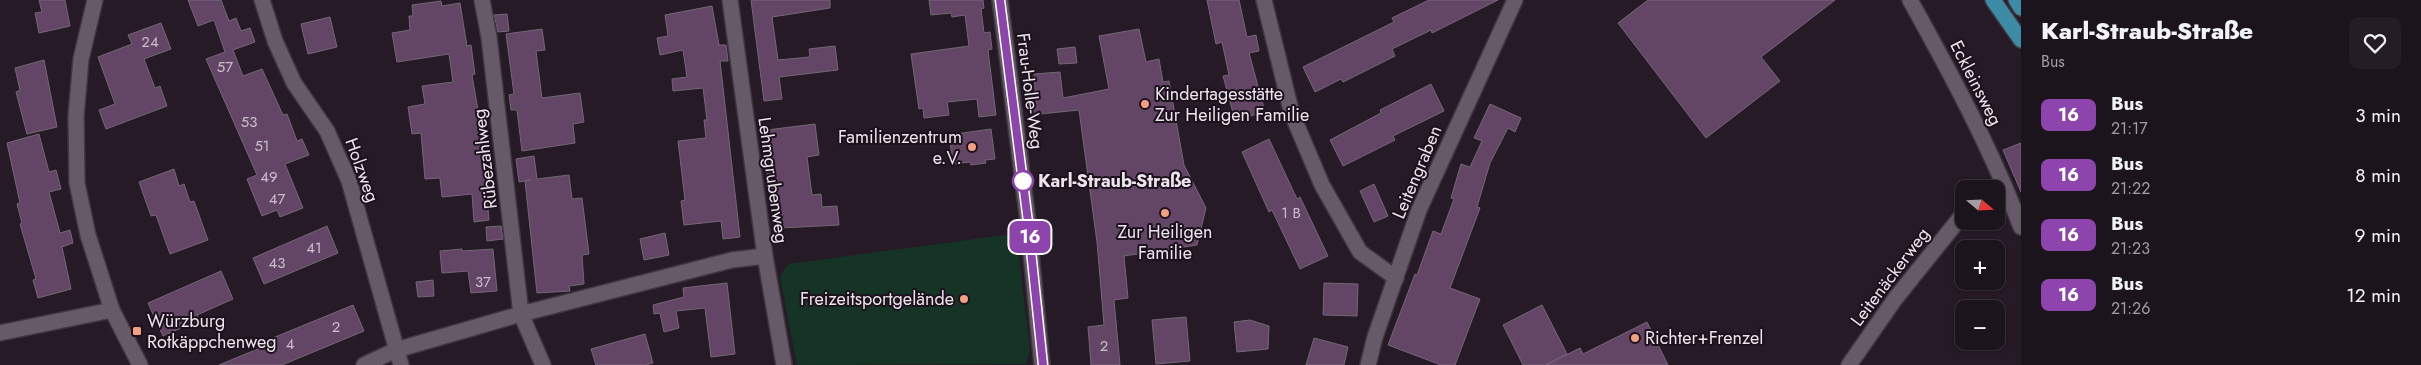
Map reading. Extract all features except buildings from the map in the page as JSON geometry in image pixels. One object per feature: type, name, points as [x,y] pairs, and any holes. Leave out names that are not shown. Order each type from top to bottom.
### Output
[{"type":"main road","points":[[1993,0],[2021,40]]},
{"type":"main road","points":[[2016,0],[2021,8]]},
{"type":"street","points":[[95,0],[81,59],[76,116],[77,183],[88,235],[112,310],[140,365]]},
{"type":"street","name":"Holzweg","points":[[262,0],[275,41],[294,83],[327,131],[349,181],[401,365]]},
{"type":"street","name":"Rübezahlweg","points":[[482,0],[489,37],[521,314],[543,365]]},
{"type":"street","name":"Lehmgrubenweg","points":[[730,0],[765,256],[784,365]]},
{"type":"street","name":"Frau-Holle-Weg","points":[[1000,0],[1028,222],[1042,365]]},
{"type":"street","points":[[1264,0],[1292,114],[1322,185],[1360,252],[1396,278]]},
{"type":"street","name":"Leitengraben","points":[[1368,365],[1374,337],[1419,210],[1515,0]]},
{"type":"street","name":"Eckleinsweg","points":[[1910,0],[1965,100],[1998,180]]},
{"type":"street","name":"Eckleinsweg","points":[[2005,196],[2021,227]]},
{"type":"street","name":"Leitenäckerweg","points":[[1849,365],[1896,299],[1955,224]]},
{"type":"street","points":[[364,365],[396,350],[521,314],[732,260],[765,256]]},
{"type":"street","points":[[0,334],[112,310]]},
{"type":"green space","points":[[1005,235],[1017,242],[1030,349],[1026,364],[797,365],[780,277],[788,264]]},
{"type":"bus line","name":"16","points":[[1000,0],[1028,222],[1043,365]]},
{"type":"place","name":"Kindertagesstätte Zur Heiligen Familie","points":[[1145,104]]},
{"type":"place","name":"Familienzentrum e.V.","points":[[972,147]]},
{"type":"place","name":"Karl-Straub-Straße","points":[[1023,181]]},
{"type":"place","name":"Zur Heiligen Familie","points":[[1165,213]]},
{"type":"place","name":"Freizeitsportgelände","points":[[964,299]]},
{"type":"place","name":"Würzburg Rotkäppchenweg","points":[[137,331]]},
{"type":"place","name":"Richter+Frenzel","points":[[1635,338]]}]
